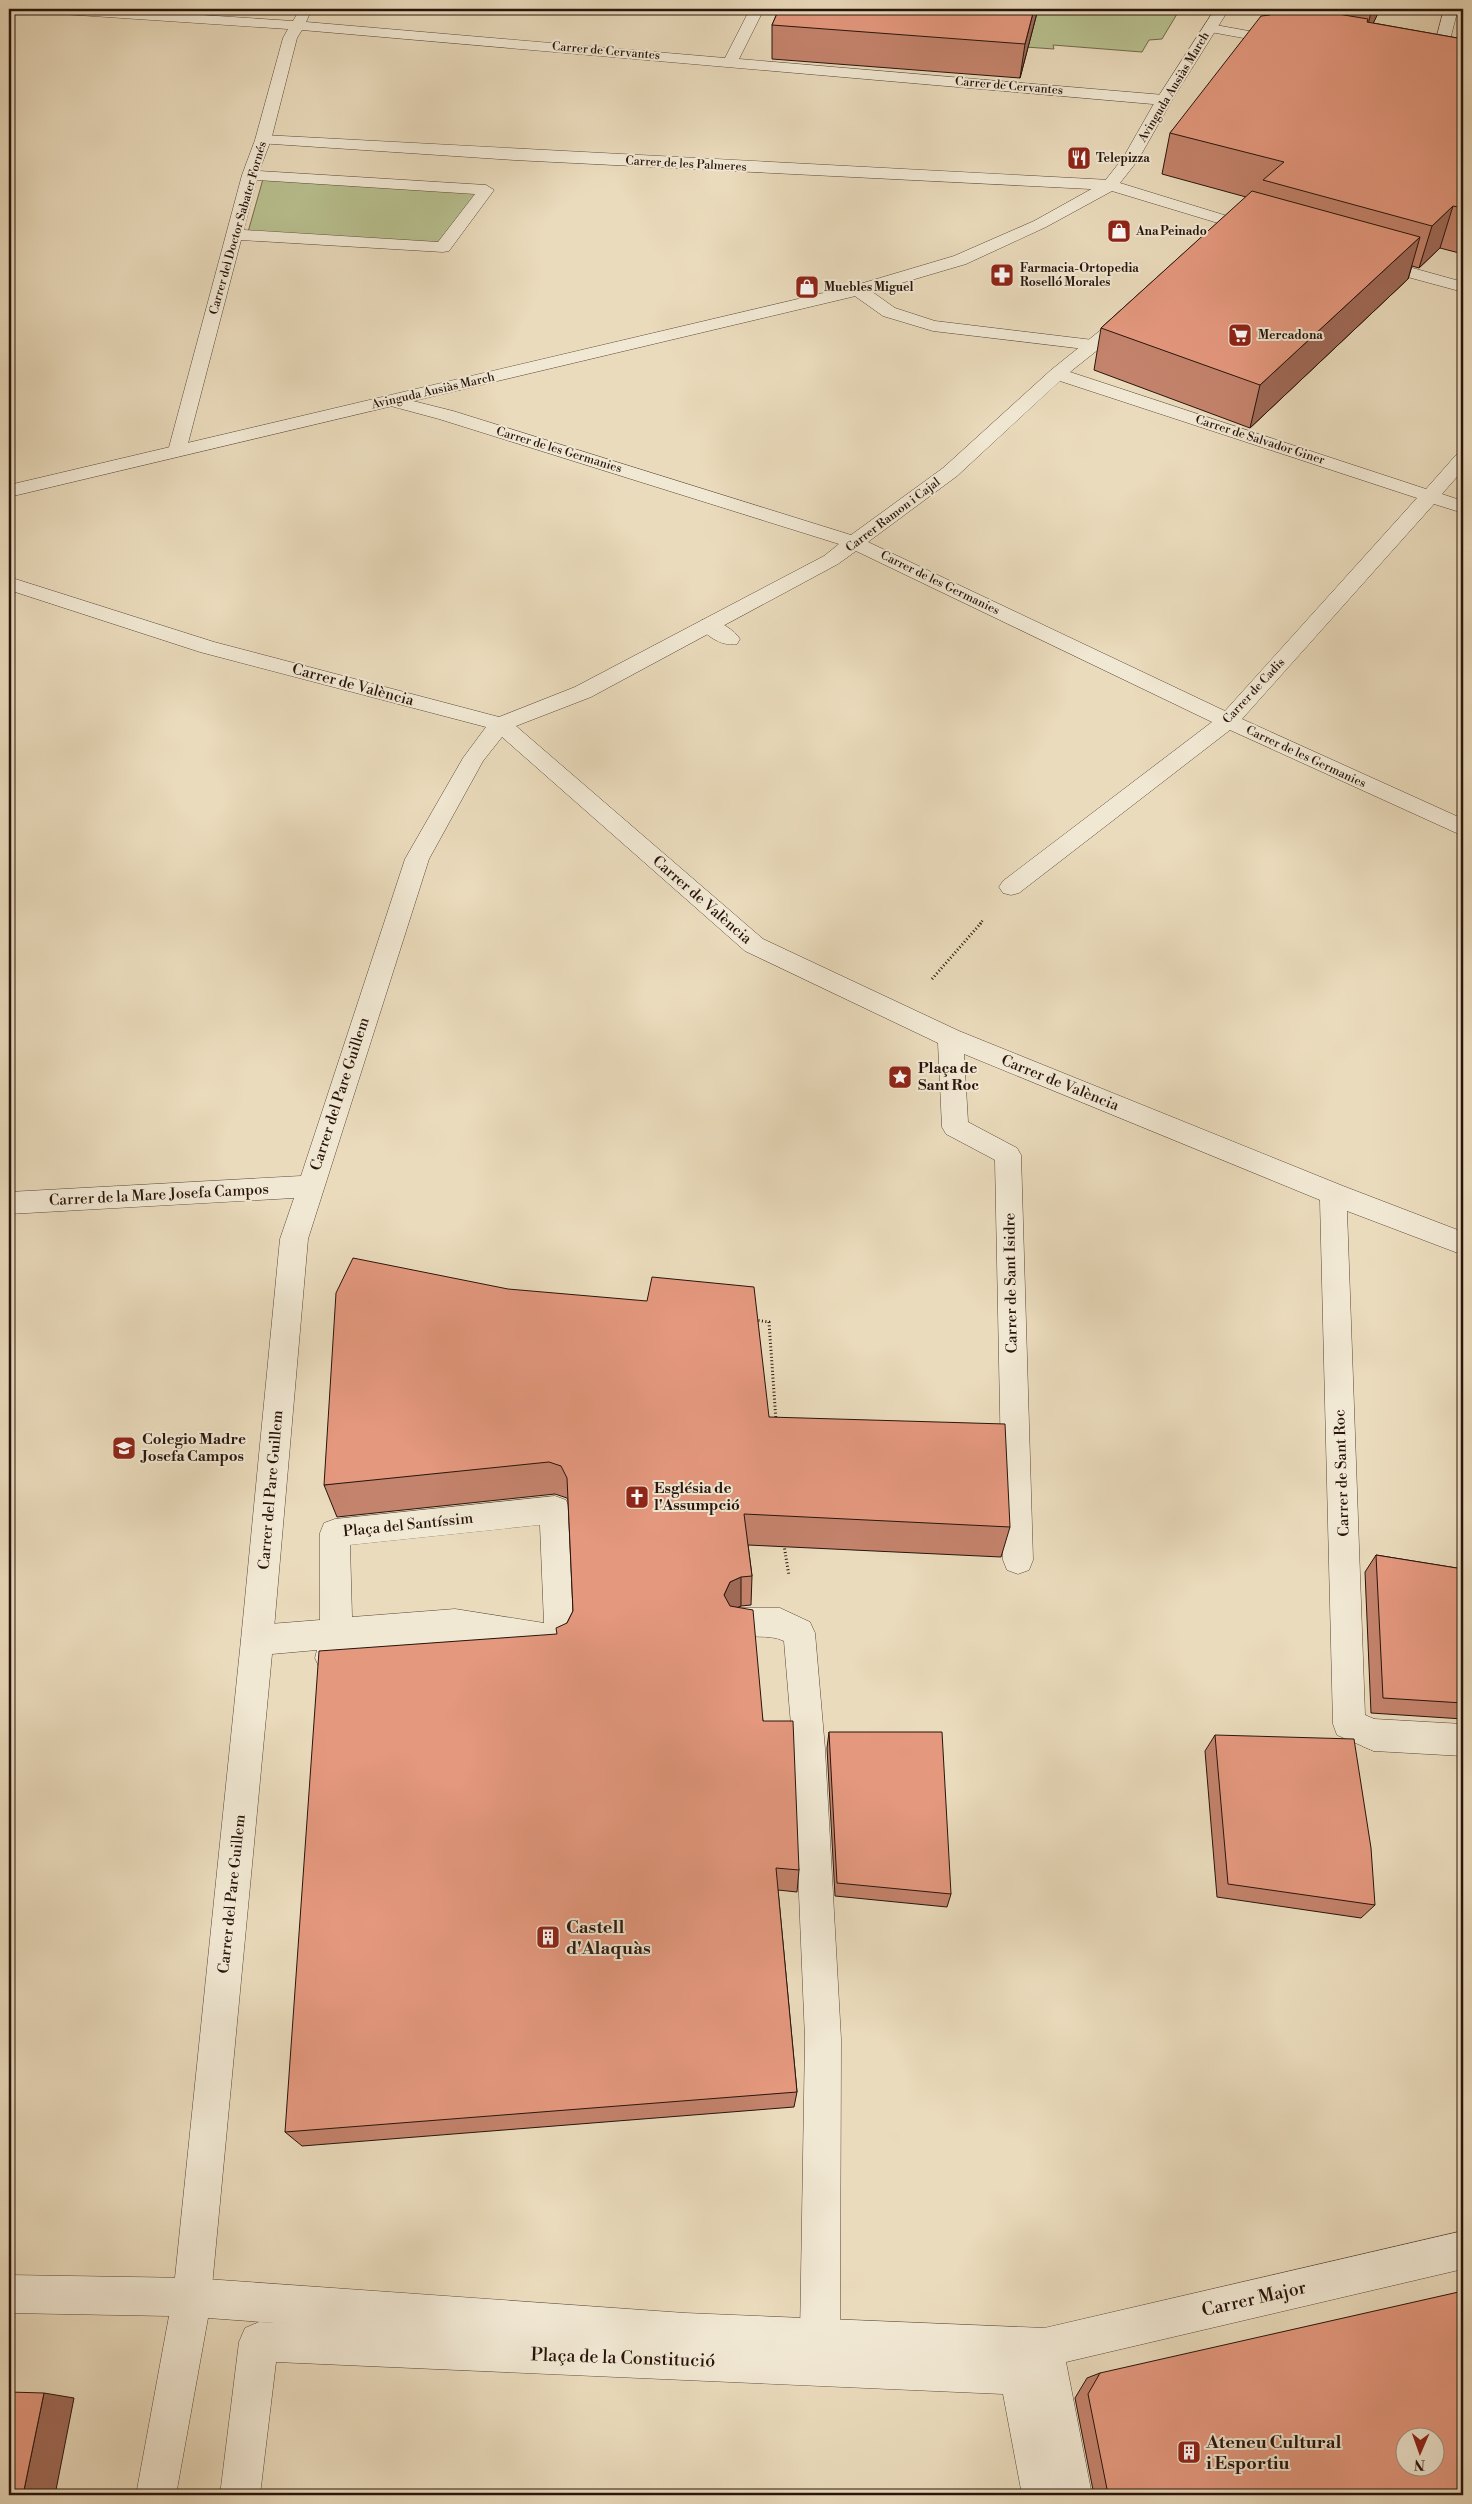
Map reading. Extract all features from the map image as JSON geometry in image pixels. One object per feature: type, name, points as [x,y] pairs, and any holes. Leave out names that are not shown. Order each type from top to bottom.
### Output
[{"type":"street","name":"Carrer de Cervantes","points":[[47,9],[296,25],[731,61],[1164,100]]},
{"type":"street","name":"Carrer del Doctor Sabater Fornés","points":[[177,451],[236,235],[250,175],[263,140],[290,38],[307,9]]},
{"type":"street","points":[[731,61],[757,9]]},
{"type":"street","name":"Avinguda Ausiàs March","points":[[9,491],[858,290],[960,260],[1040,224],[1110,185],[1130,160],[1164,100],[1222,9]]},
{"type":"street","points":[[1451,9],[1447,25],[1431,61],[1454,69]]},
{"type":"street","points":[[1447,25],[1463,30]]},
{"type":"street","points":[[1210,28],[1296,44]]},
{"type":"street","name":"Carrer de les Palmeres","points":[[263,140],[514,155],[1110,185],[1222,229],[1275,235]]},
{"type":"street","points":[[236,235],[443,247],[486,190],[250,175]]},
{"type":"street","points":[[1357,258],[1463,287]]},
{"type":"street","points":[[858,290],[889,312],[933,326],[1093,345]]},
{"type":"street","name":"Carrer Ramon i Cajal","points":[[500,724],[582,692],[831,560],[950,472],[1057,374],[1138,307]]},
{"type":"street","name":"Carrer de Salvador Giner","points":[[1057,374],[1463,506]]},
{"type":"street","name":"Carrer de les Germanies","points":[[394,401],[446,415],[855,543],[1228,721],[1463,828]]},
{"type":"street","name":"Carrer de Cadis","points":[[1011,887],[1228,721],[1463,459]]},
{"type":"street","name":"Carrer de València","points":[[9,583],[207,647],[500,724],[754,945],[900,1016],[950,1038],[1333,1194],[1463,1244]]},
{"type":"street","points":[[709,625],[730,639]]},
{"type":"street","name":"Carrer del Pare Guillem","points":[[156,2495],[192,2297],[294,1240],[416,859],[474,758],[500,724]]},
{"type":"street","name":"Carrer de Sant Isidre","points":[[950,1038],[954,1127],[1008,1155],[1018,1560]]},
{"type":"street","name":"Carrer de la Mare Josefa Campos","points":[[9,1204],[310,1186]]},
{"type":"street","name":"Carrer de Sant Roc","points":[[1333,1194],[1349,1724],[1374,1735],[1463,1740]]},
{"type":"street","name":"Plaça del Santíssim","points":[[555,1510],[560,1640],[455,1624],[336,1635],[335,1533],[555,1510]]},
{"type":"street","points":[[742,1623],[780,1623],[798,1633],[810,1749],[823,2039],[820,2337]]},
{"type":"street","points":[[256,1640],[336,1635]]},
{"type":"street","name":"Carrer Major","points":[[1044,2348],[1463,2250]]},
{"type":"street","name":"Plaça de la Constitució","points":[[9,2294],[192,2297],[685,2333],[820,2337],[1044,2348]]},
{"type":"street","name":"Plaça de la Constitució","points":[[240,2495],[259,2342],[1019,2375],[1042,2495]]},
{"type":"street","points":[[1044,2348],[1072,2495]]},
{"type":"path","points":[[900,1016],[1011,887]]},
{"type":"path","points":[[750,1320],[769,1322],[776,1423]]},
{"type":"path","points":[[784,1540],[798,1633]]},
{"type":"green space","points":[[791,9],[1180,9],[1162,39],[1149,40],[1142,52],[1053,45],[1054,49],[782,30]]},
{"type":"green space","points":[[263,179],[480,193],[441,245],[248,232]]},
{"type":"building","points":[[779,9],[1034,9],[1025,44],[772,25]]},
{"type":"building","points":[[1274,9],[1308,9],[1368,19],[1367,22],[1463,39],[1463,208],[1453,206],[1432,226],[1263,180],[1284,162],[1170,133],[1261,16],[1270,15]]},
{"type":"building","points":[[1252,191],[1420,237],[1260,385],[1101,328]]},
{"type":"building","points":[[353,1258],[508,1289],[647,1301],[652,1277],[754,1287],[769,1417],[1005,1424],[1010,1527],[744,1514],[752,1576],[741,1577],[730,1582],[724,1595],[730,1606],[753,1610],[763,1721],[793,1721],[799,1870],[776,1868],[797,2092],[285,2132],[319,1651],[557,1634],[556,1628],[567,1623],[573,1611],[567,1478],[561,1466],[549,1462],[324,1485],[336,1293]]},
{"type":"building","points":[[1376,1555],[1463,1569],[1463,1703],[1383,1698]]},
{"type":"building","points":[[829,1732],[942,1732],[951,1894],[837,1883]]},
{"type":"building","points":[[1215,1735],[1354,1739],[1371,1848],[1375,1905],[1228,1884]]},
{"type":"building","points":[[1463,2291],[1463,2495],[1104,2495],[1108,2494],[1088,2394],[1100,2373]]},
{"type":"building","points":[[9,2392],[44,2393],[23,2495],[9,2495]]},
{"type":"place","name":"Telepizza","points":[[1079,158]]},
{"type":"place","name":"Ana Peinado","points":[[1119,231]]},
{"type":"place","name":"Farmacia-Ortopedia Roselló Morales","points":[[1002,275]]},
{"type":"place","name":"Muebles Miguel","points":[[807,287]]},
{"type":"place","name":"Mercadona","points":[[1240,335]]},
{"type":"place","name":"Plaça de Sant Roc","points":[[900,1077]]},
{"type":"place","name":"Colegio Madre Josefa Campos","points":[[124,1448]]},
{"type":"place","name":"Església de l'Assumpció","points":[[637,1497]]},
{"type":"place","name":"Castell d'Alaquàs","points":[[548,1937]]},
{"type":"place","name":"Ateneu Cultural i Esportiu","points":[[1189,2452]]}]
